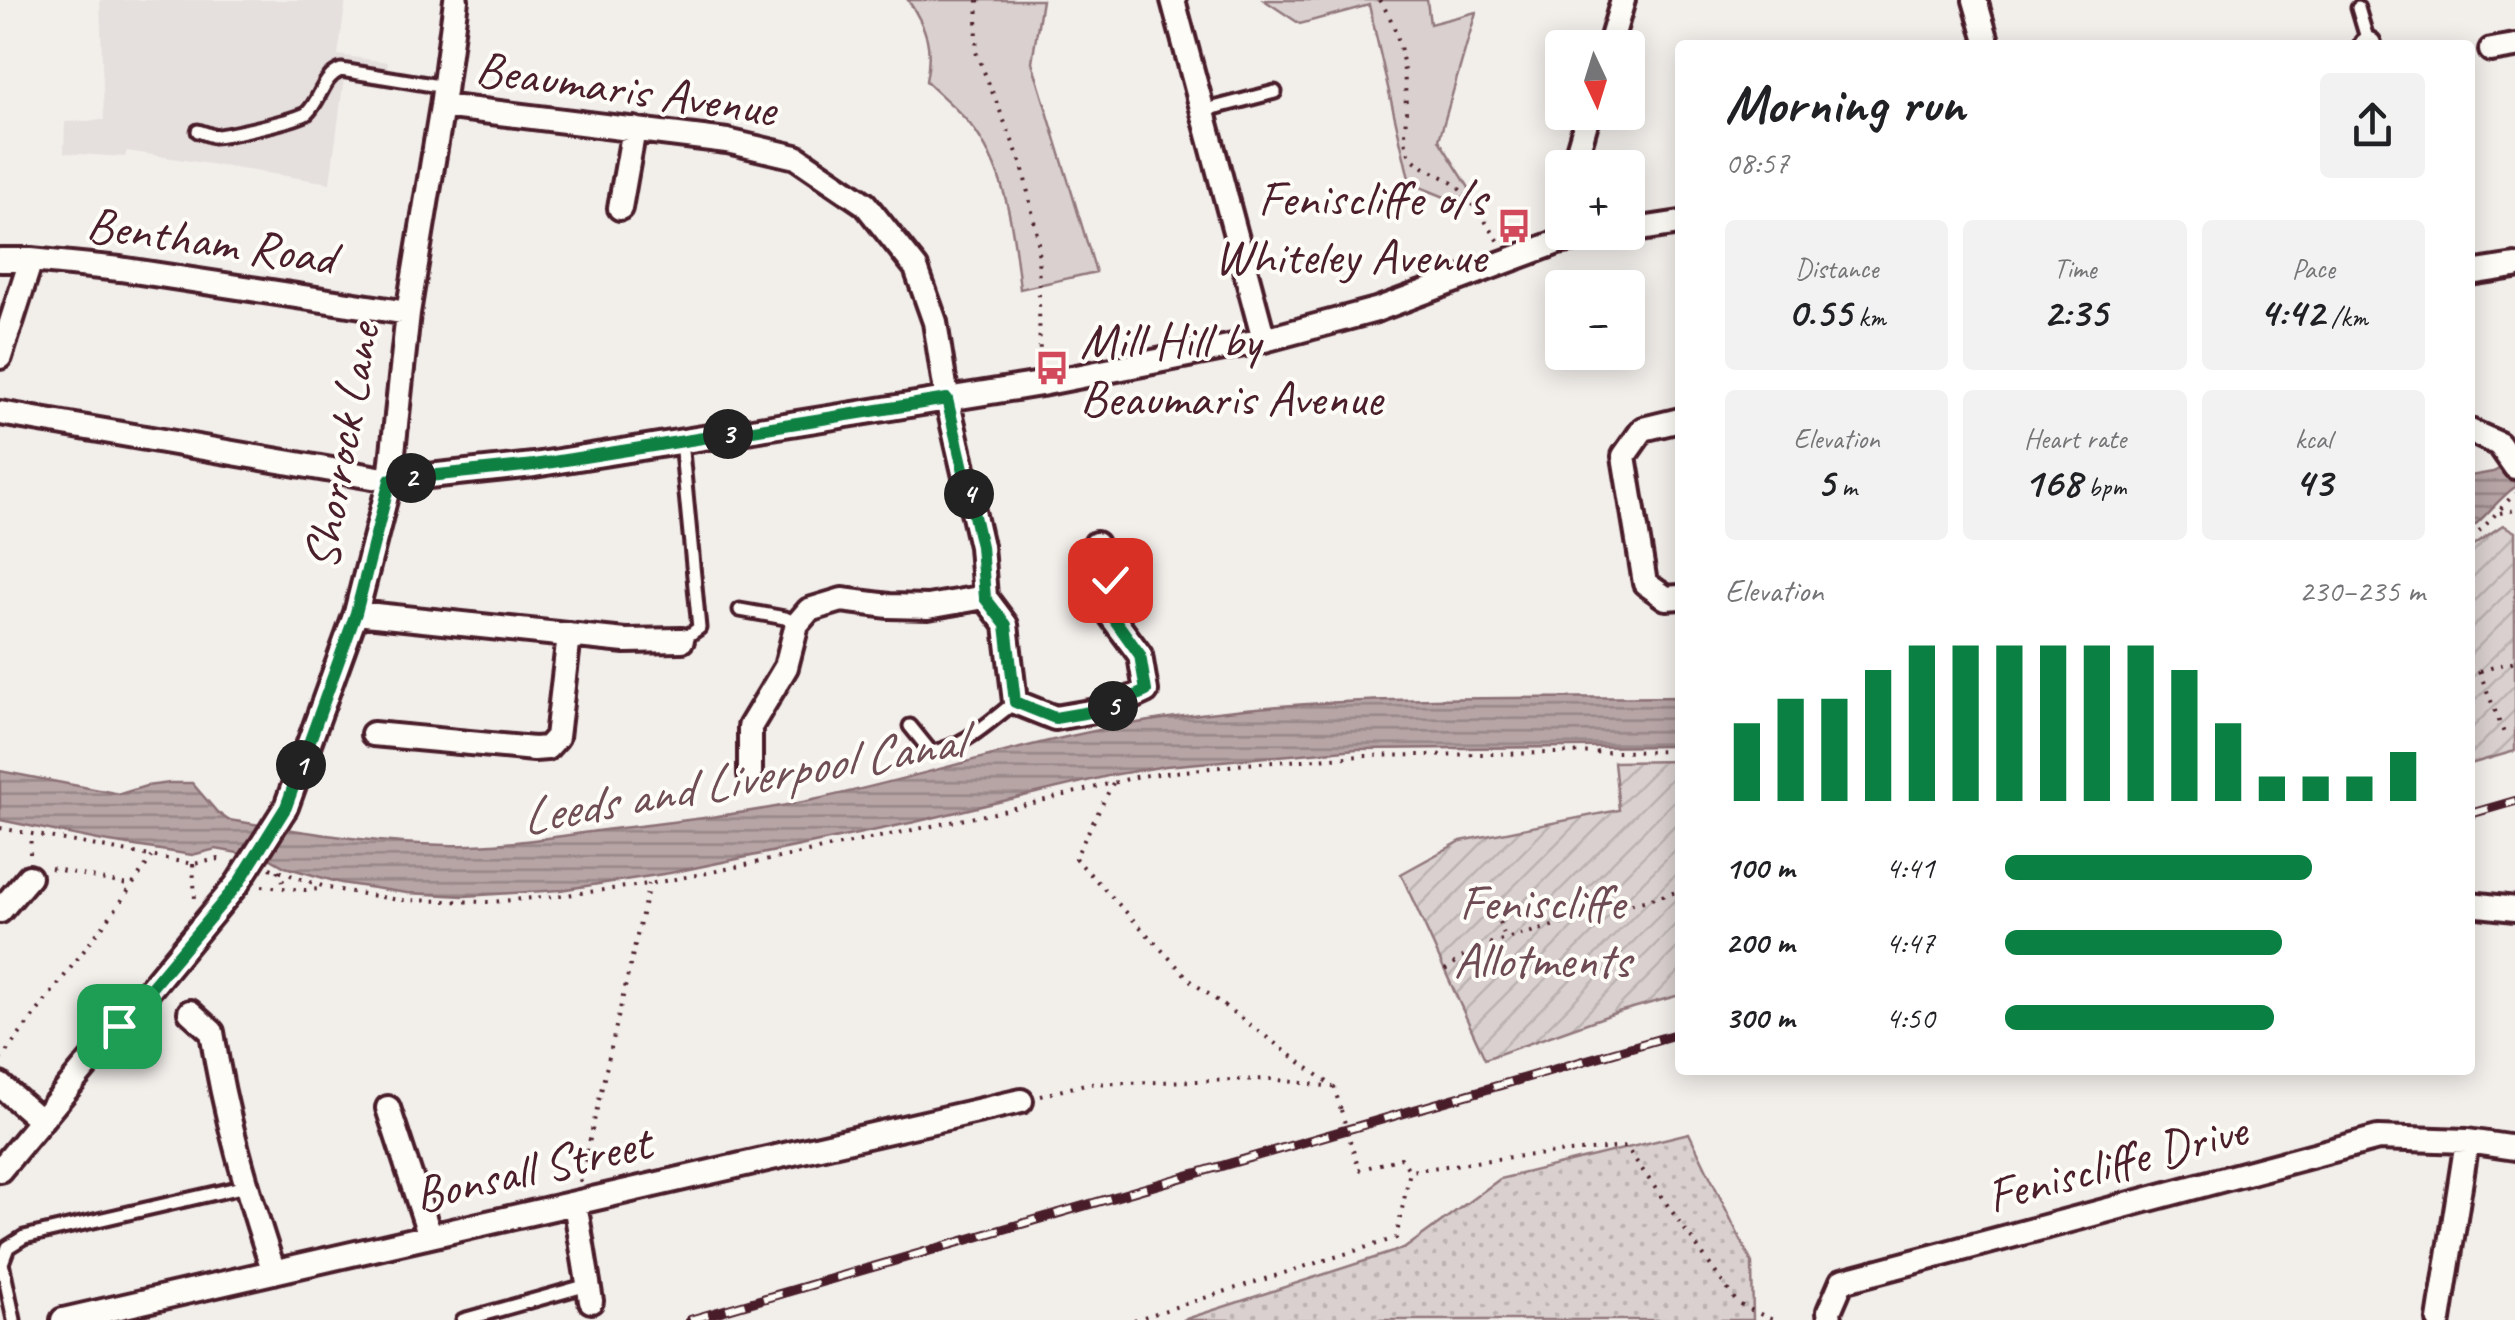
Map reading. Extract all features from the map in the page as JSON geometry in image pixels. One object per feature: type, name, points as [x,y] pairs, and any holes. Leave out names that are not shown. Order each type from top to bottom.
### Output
[{"type":"street","name":"Shorrock Lane","points":[[40,1120],[198,931],[286,807],[356,613],[390,480],[408,313],[456,0]]},
{"type":"street","points":[[1173,0],[1264,340]]},
{"type":"street","points":[[1614,30],[1623,0]]},
{"type":"street","points":[[1974,0],[1986,40]]},
{"type":"street","name":"Beaumaris Avenue","points":[[444,96],[727,141],[796,157],[866,204],[916,268],[935,322],[947,399],[981,546],[985,598]]},
{"type":"street","points":[[620,208],[634,129]]},
{"type":"street","points":[[1645,228],[1675,224]]},
{"type":"street","points":[[0,413],[390,480],[534,465],[1041,384],[1264,340],[1376,310],[1511,260],[1545,239]]},
{"type":"street","name":"Bentham Road","points":[[0,260],[120,269],[408,313]]},
{"type":"street","points":[[0,357],[31,260]]},
{"type":"street","points":[[2475,272],[2515,266]]},
{"type":"street","points":[[1675,421],[1642,429],[1624,456],[1645,583],[1666,598],[1675,597]]},
{"type":"street","points":[[2475,434],[2499,444],[2511,460]]},
{"type":"street","points":[[750,774],[750,727],[786,666],[797,624],[809,610],[842,600],[928,608],[985,598],[1006,625],[1015,702],[1055,718],[1107,709],[1146,691],[1140,655],[1112,616],[1110,580],[1096,544]]},
{"type":"street","points":[[356,613],[625,641],[682,640]]},
{"type":"street","points":[[372,734],[547,748],[557,737],[569,635]]},
{"type":"street","points":[[0,911],[29,877]]},
{"type":"street","points":[[2475,904],[2515,908]]},
{"type":"street","points":[[190,1012],[212,1032],[246,1186],[274,1272]]},
{"type":"street","points":[[0,1085],[40,1120],[0,1170]]},
{"type":"street","name":"Bonsall Street","points":[[63,1320],[1020,1101]]},
{"type":"street","points":[[388,1108],[430,1236]]},
{"type":"street","name":"Feniscliffe Drive","points":[[1830,1320],[1829,1311],[1842,1281],[2378,1138],[2468,1141],[2515,1148]]},
{"type":"street","points":[[2439,1320],[2468,1141]]},
{"type":"street","points":[[575,1203],[590,1293]]},
{"type":"lane","points":[[2358,8],[2367,40]]},
{"type":"lane","points":[[198,130],[212,136],[224,135],[297,119],[312,107],[334,72],[341,70],[444,96]]},
{"type":"lane","points":[[1202,111],[1275,92]]},
{"type":"lane","points":[[681,441],[699,628],[682,640]]},
{"type":"lane","points":[[740,610],[797,624]]},
{"type":"lane","points":[[910,726],[931,752],[942,751],[958,744],[1015,702]]},
{"type":"lane","points":[[14,1320],[2,1263],[8,1247],[24,1238],[246,1186]]},
{"type":"lane","points":[[463,1320],[590,1293]]},
{"type":"path","points":[[969,0],[978,8]]},
{"type":"path","points":[[978,0],[976,52],[1022,165],[1038,239],[1041,384]]},
{"type":"path","points":[[1380,0],[1393,22],[1406,70],[1408,154],[1454,184],[1511,260]]},
{"type":"path","points":[[2475,533],[2515,493]]},
{"type":"path","points":[[2497,514],[2515,510]]},
{"type":"path","points":[[2475,672],[2515,661]]},
{"type":"path","points":[[2479,671],[2504,733]]},
{"type":"path","points":[[268,867],[328,888],[399,900],[491,902],[566,896],[649,884],[994,813],[1140,776],[1360,756],[1675,751]]},
{"type":"path","points":[[1114,782],[1075,858],[1192,982],[1334,1087],[1359,1170],[1400,1158],[1410,1171],[1396,1238],[1134,1320]]},
{"type":"path","points":[[0,828],[192,864],[219,859],[236,873]]},
{"type":"path","points":[[0,1060],[152,856]]},
{"type":"path","points":[[29,877],[46,867],[132,886]]},
{"type":"path","points":[[278,870],[286,888],[328,888]]},
{"type":"path","points":[[575,1203],[649,884]]},
{"type":"path","points":[[1445,970],[1477,948],[1675,892]]},
{"type":"path","points":[[1499,922],[1506,939]]},
{"type":"path","points":[[1020,1101],[1085,1084],[1271,1079],[1334,1087]]},
{"type":"path","points":[[1410,1171],[1626,1147],[1738,1304],[1773,1320]]},
{"type":"shaded area","points":[[100,0],[346,0],[338,55],[388,62],[384,84],[344,78],[330,183],[127,151],[125,157],[64,153],[65,122],[104,120]]},
{"type":"shaded area","points":[[2515,461],[2515,487],[2475,525],[2475,475],[2493,472]]},
{"type":"shaded area","points":[[1675,697],[1675,746],[1357,749],[1166,766],[670,873],[560,890],[464,896],[407,893],[341,883],[285,867],[271,859],[216,849],[192,855],[0,820],[0,771],[120,794],[146,786],[192,783],[228,820],[337,836],[446,845],[525,841],[787,805],[1137,723],[1272,707],[1408,700]]},
{"type":"green space","points":[[908,0],[1042,0],[1032,62],[1096,272],[1020,289],[1012,228],[996,168],[971,125],[926,81],[927,38]]},
{"type":"green space","points":[[1264,0],[1427,0],[1430,24],[1476,12],[1439,140],[1471,191],[1457,202],[1410,183],[1369,5],[1300,24]]},
{"type":"green space","points":[[2503,525],[2515,532],[2515,751],[2475,763],[2475,544]]},
{"type":"green space","name":"Feniscliffe Allotments","points":[[1675,761],[1675,996],[1618,1012],[1485,1059],[1401,874],[1461,841],[1619,810],[1614,762]]},
{"type":"green space","points":[[1689,1133],[1752,1263],[1753,1320],[1183,1320],[1405,1248],[1500,1179]]},
{"type":"railway","points":[[2475,813],[2515,801]]},
{"type":"railway","points":[[690,1320],[1675,1034]]},
{"type":"place","name":"Feniscliffe o/s Whiteley Avenue","points":[[1514,226]]},
{"type":"place","name":"Mill Hill by Beaumaris Avenue","points":[[1052,368]]},
{"type":"route","points":[[119,1026],[238,884],[286,807],[356,613],[390,480],[534,465],[947,399],[981,546],[985,598],[1006,625],[1015,702],[1055,718],[1107,709],[1146,691],[1140,655],[1112,616],[1110,580]]},
{"type":"water label","name":"Leeds and Liverpool Canal","points":[[741,778]]}]
